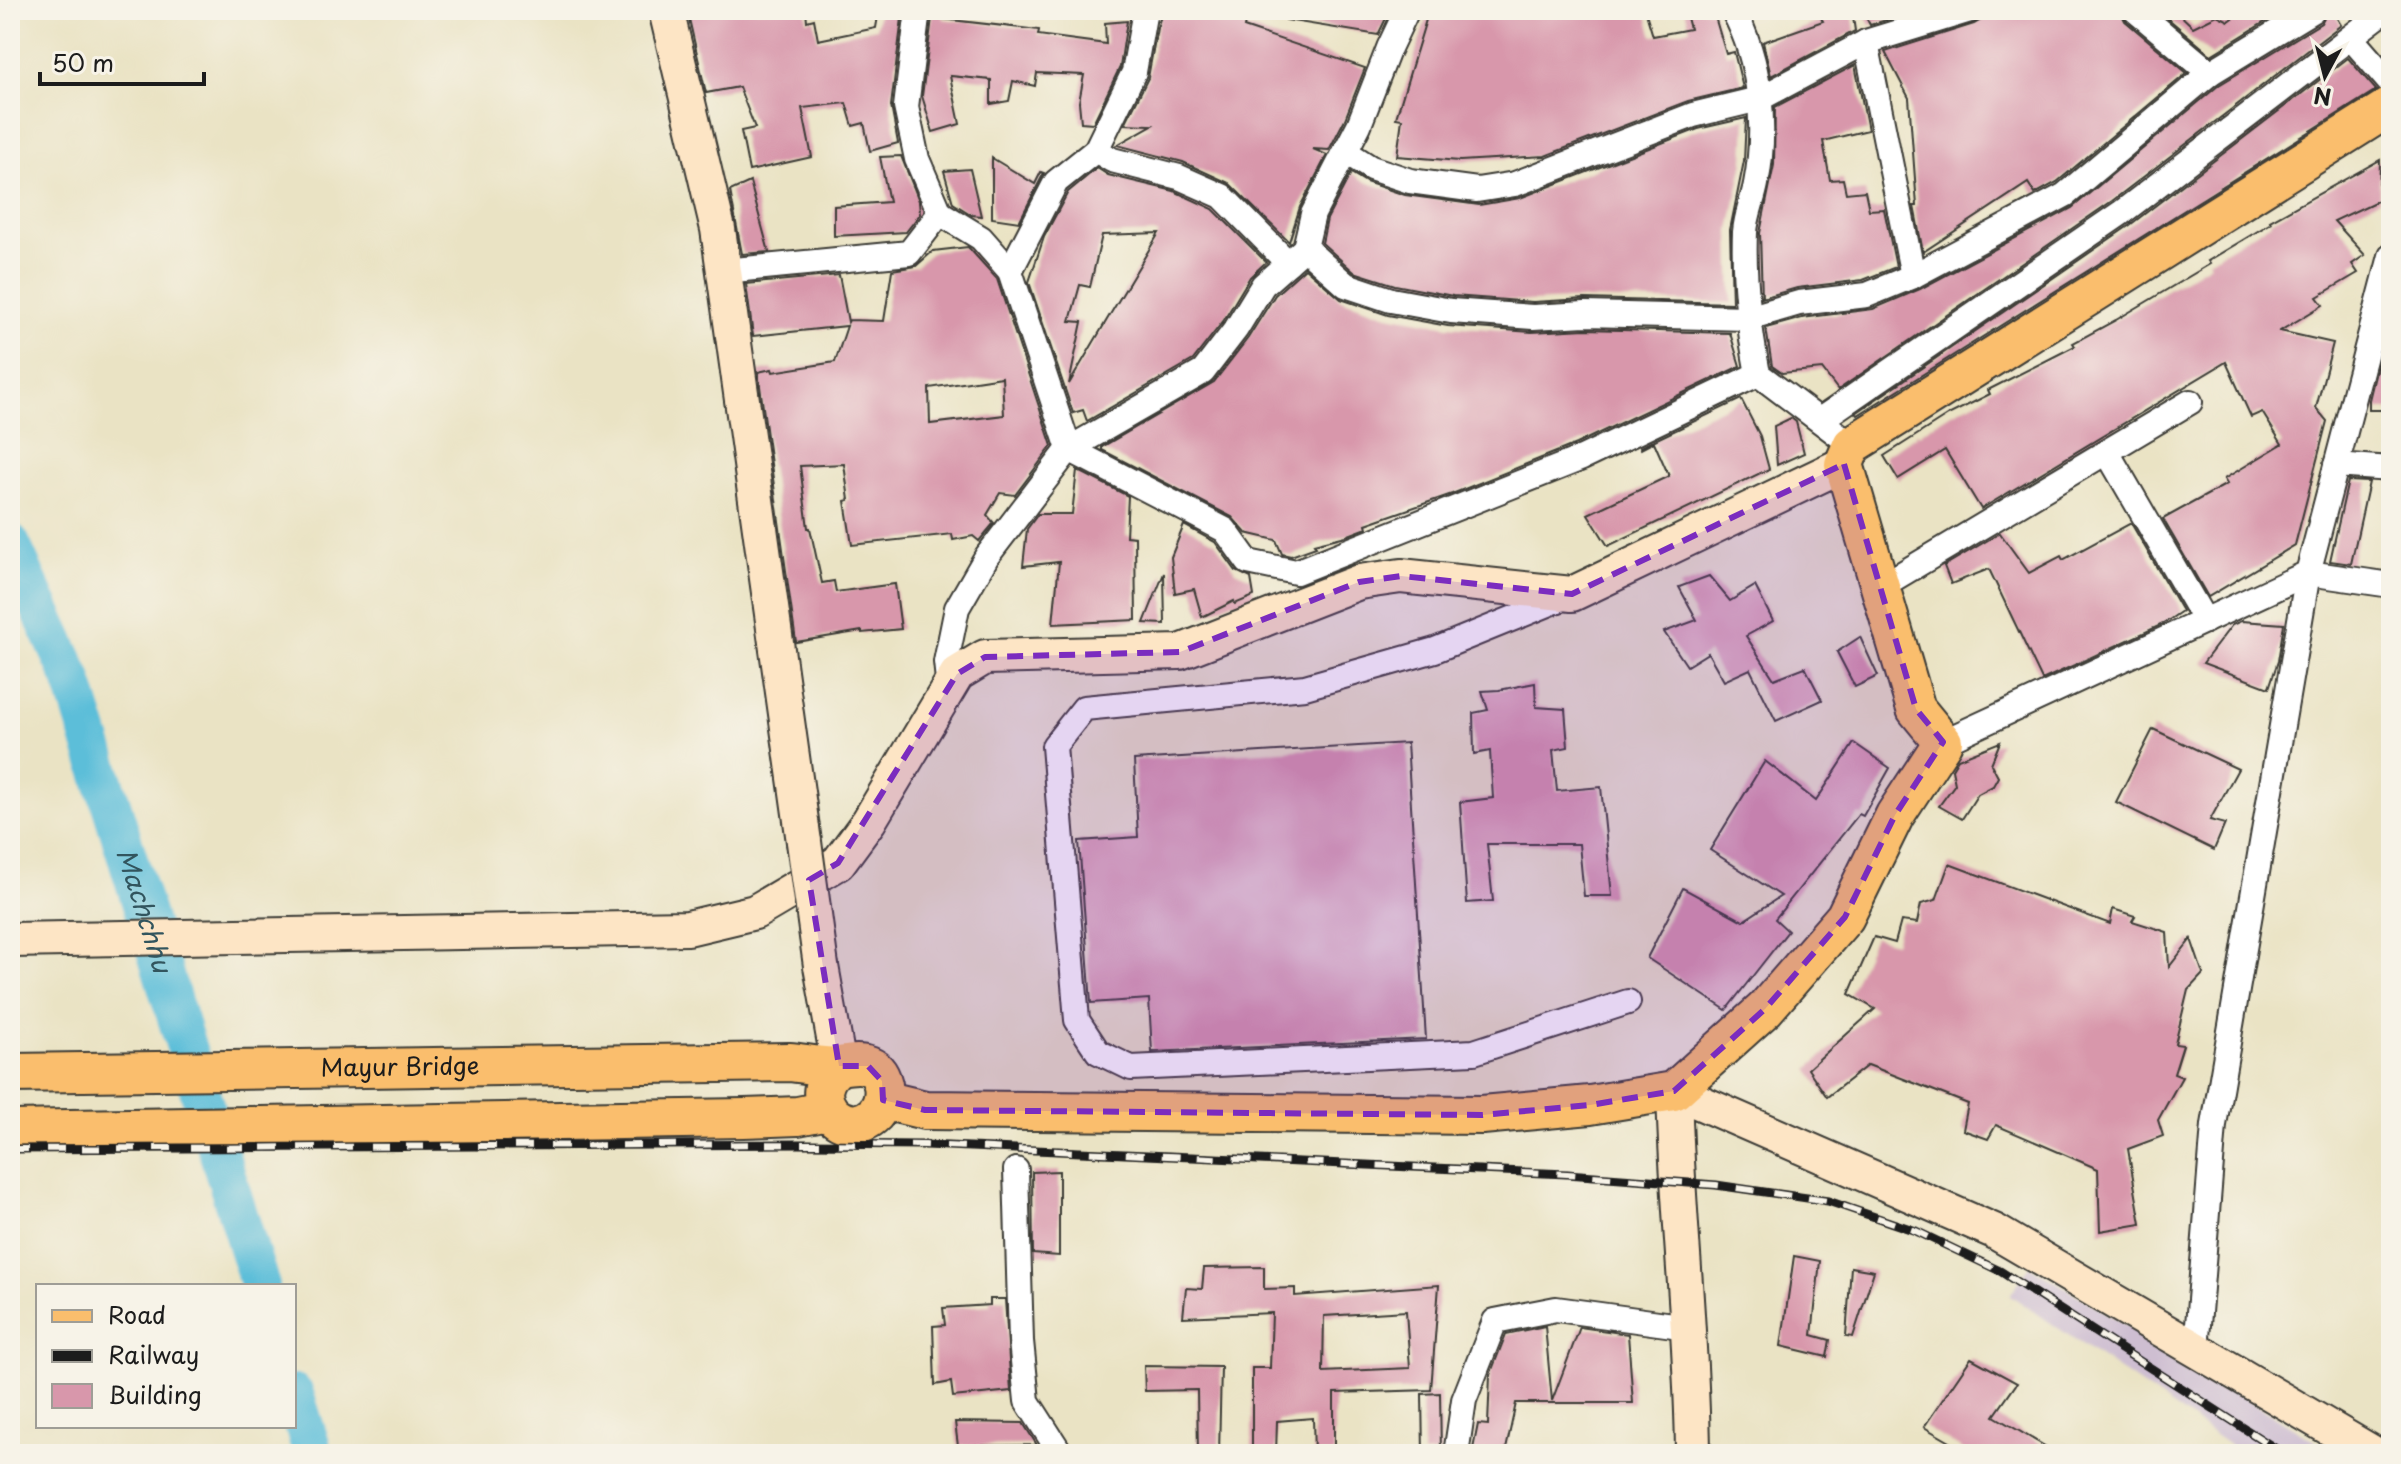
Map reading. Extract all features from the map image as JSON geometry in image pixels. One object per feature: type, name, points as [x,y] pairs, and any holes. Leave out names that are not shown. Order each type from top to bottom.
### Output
[{"type":"main road","points":[[883,1100],[925,1110],[1482,1115],[1590,1105],[1674,1091],[1765,1009],[1845,917],[1895,815],[1943,742],[1916,709],[1880,587],[1848,454],[2391,106]]},
{"type":"main road","name":"Mayur Bridge","points":[[10,1073],[789,1062],[839,1066]]},
{"type":"main road","points":[[10,1130],[813,1113],[843,1121],[863,1121],[872,1117],[883,1100],[882,1081],[868,1066],[848,1062],[839,1066],[831,1072],[813,1113]]},
{"type":"street","points":[[666,10],[718,229],[821,966],[839,1066]]},
{"type":"street","points":[[918,10],[906,107],[917,159],[940,213],[981,238],[1010,271],[1069,449],[1225,530],[1248,562],[1296,572],[1582,458],[1758,374]]},
{"type":"street","points":[[1010,271],[1056,182],[1096,150],[1134,72],[1145,10]]},
{"type":"street","points":[[949,689],[946,662],[957,608],[987,556],[1069,449],[1203,372],[1236,329],[1263,285],[1297,255],[1313,214],[1359,125],[1407,10]]},
{"type":"street","points":[[1628,1002],[1474,1052],[1131,1068],[1098,1052],[1077,1020],[1054,746],[1084,708],[1305,687],[1435,650],[1572,594],[1848,454],[1820,420],[1758,374],[1748,318],[1745,230],[1757,182],[1762,120],[1747,36],[1733,10]]},
{"type":"street","points":[[1346,152],[1371,168],[1410,181],[1477,190],[1515,184],[1693,115],[1759,99],[1866,42],[1970,10]]},
{"type":"street","points":[[2135,10],[2210,73]]},
{"type":"street","points":[[1096,150],[1112,160],[1179,177],[1222,196],[1297,255],[1346,285],[1391,300],[1451,311],[1533,317],[1585,314],[1748,318],[1799,303],[1867,295],[1913,276],[2065,195],[2210,73],[2313,10]]},
{"type":"street","points":[[1820,420],[2121,213],[2386,10]]},
{"type":"street","points":[[2351,38],[2391,84]]},
{"type":"street","points":[[1866,42],[1913,276]]},
{"type":"street","points":[[724,271],[909,253],[940,213]]},
{"type":"street","points":[[2196,1350],[2214,1125],[2308,573],[2391,256]]},
{"type":"street","points":[[1880,587],[2190,402]]},
{"type":"street","points":[[2107,452],[2205,621]]},
{"type":"street","points":[[2336,465],[2391,469]]},
{"type":"street","points":[[1943,742],[2308,573],[2391,585]]},
{"type":"street","points":[[10,940],[688,928],[755,912],[838,863],[869,821],[957,674],[985,657],[1180,652],[1359,582],[1401,576],[1572,594]]},
{"type":"street","points":[[1693,1454],[1692,1373],[1676,1182],[1674,1091],[1994,1231],[2374,1454]]},
{"type":"street","points":[[1016,1170],[1021,1341],[1027,1401],[1061,1454]]},
{"type":"street","points":[[1456,1454],[1464,1400],[1495,1321],[1556,1309],[1688,1327]]},
{"type":"highlighted area","points":[[1844,464],[1916,709],[1943,742],[1895,815],[1845,917],[1765,1009],[1674,1091],[1590,1105],[1482,1115],[925,1110],[883,1100],[882,1081],[868,1066],[839,1066],[809,880],[838,863],[957,674],[985,657],[1180,652],[1359,582],[1401,576],[1572,594]]},
{"type":"shaded area","points":[[2030,1266],[2336,1454],[2242,1454],[2010,1295]]},
{"type":"building","points":[[687,10],[806,10],[807,21],[814,19],[818,40],[876,28],[879,10],[903,10],[891,106],[898,143],[870,151],[864,123],[853,126],[846,103],[802,108],[812,157],[749,171],[741,131],[755,128],[739,87],[706,93]]},
{"type":"building","points":[[933,10],[942,10],[943,19],[1039,30],[1038,35],[1106,44],[1105,23],[1127,21],[1120,67],[1093,123],[1081,122],[1079,102],[1084,75],[1037,73],[1035,86],[1013,81],[1009,101],[991,104],[991,80],[950,76],[960,124],[933,132],[922,96]]},
{"type":"building","points":[[1163,10],[1248,10],[1244,27],[1365,68],[1329,150],[1313,149],[1327,155],[1300,207],[1289,242],[1229,183],[1183,162],[1117,145],[1152,125],[1125,124],[1148,78]]},
{"type":"building","points":[[1287,10],[1390,10],[1378,35],[1286,20]]},
{"type":"building","points":[[1429,10],[1645,10],[1653,36],[1690,29],[1685,10],[1713,10],[1726,54],[1734,52],[1743,88],[1688,101],[1545,156],[1460,161],[1397,156],[1402,119],[1396,118]]},
{"type":"building","points":[[1816,10],[1852,10],[1855,31],[1771,76],[1763,42],[1823,21]]},
{"type":"building","points":[[1862,10],[1919,10],[1870,25]]},
{"type":"building","points":[[1992,10],[2120,10],[2125,21],[2187,73],[2057,182],[2035,194],[2028,183],[1923,252],[1914,206],[1917,206],[1909,98],[1885,52],[1974,24]]},
{"type":"building","points":[[2158,10],[2175,10],[2193,27],[2217,15],[2229,21],[2244,10],[2284,10],[2211,55]]},
{"type":"building","points":[[2328,10],[2332,10],[2341,25],[2112,201],[1838,390],[1822,369],[1782,373],[1772,366],[1766,328],[1802,318],[1873,309],[1920,289],[2072,208],[2219,85],[2321,23]]},
{"type":"building","points":[[2348,58],[2376,90],[1858,415],[1856,413],[2130,225]]},
{"type":"building","points":[[1855,65],[1868,130],[1823,141],[1830,180],[1843,179],[1846,193],[1865,191],[1869,210],[1884,209],[1896,267],[1863,280],[1797,288],[1762,298],[1760,233],[1774,165],[1775,107]]},
{"type":"building","points":[[1746,118],[1744,161],[1730,230],[1732,303],[1585,299],[1533,302],[1453,296],[1395,285],[1354,272],[1322,243],[1327,219],[1351,173],[1366,182],[1405,195],[1479,205],[1520,198],[1698,129]]},
{"type":"building","points":[[901,156],[919,201],[920,214],[906,232],[834,236],[834,206],[889,202],[880,157]]},
{"type":"building","points":[[992,158],[1035,184],[1041,172],[1044,173],[1019,222],[992,218]]},
{"type":"building","points":[[2380,160],[2379,200],[2334,221],[2365,255],[2352,264],[2358,273],[2317,297],[2323,305],[2280,331],[2333,343],[2316,408],[2327,421],[2295,545],[2208,597],[2163,519],[2227,484],[2224,479],[2282,444],[2262,412],[2251,417],[2226,362],[1981,509],[1945,450],[1898,479],[1884,456],[1948,415],[1990,394],[1988,390],[2075,346],[2073,343],[2210,264],[2208,261],[2270,221]]},
{"type":"building","points":[[1097,168],[1108,175],[1174,191],[1213,209],[1266,262],[1250,277],[1224,320],[1193,360],[1087,421],[1083,410],[1073,413],[1029,282],[1044,237],[1068,192]],"holes":[[[1159,233],[1069,384],[1082,322],[1070,321],[1080,285],[1090,287],[1102,235]]]},
{"type":"building","points":[[970,169],[981,216],[972,215],[953,203],[944,171]]},
{"type":"building","points":[[750,182],[769,252],[742,254],[730,191]]},
{"type":"building","points":[[968,247],[997,279],[1052,446],[1015,495],[1000,493],[987,515],[994,523],[979,541],[973,536],[953,540],[952,534],[852,545],[845,501],[849,500],[844,464],[800,466],[808,528],[822,583],[834,581],[836,592],[895,584],[901,629],[862,631],[796,642],[758,372],[835,362],[847,326],[753,336],[746,284],[839,275],[848,322],[884,321],[892,270],[916,266],[933,251]],"holes":[[[1002,377],[1004,415],[930,424],[929,388]]]},
{"type":"building","points":[[1305,268],[1341,299],[1388,315],[1448,326],[1532,332],[1585,329],[1730,333],[1740,366],[1576,444],[1452,494],[1366,524],[1367,528],[1346,536],[1314,544],[1316,547],[1291,556],[1282,554],[1276,540],[1246,533],[1232,517],[1102,450],[1102,447],[1214,382],[1248,338],[1275,295]]},
{"type":"building","points":[[2379,359],[2391,360],[2391,410],[2369,410]]},
{"type":"building","points":[[1741,399],[1760,436],[1769,469],[1608,546],[1588,514],[1669,476],[1654,442],[1640,447]]},
{"type":"building","points":[[1791,418],[1796,422],[1804,453],[1777,465],[1774,426]]},
{"type":"building","points":[[1077,470],[1128,496],[1126,536],[1135,537],[1136,620],[1053,624],[1059,562],[1023,566],[1027,529],[1038,514],[1072,514]]},
{"type":"building","points":[[2348,481],[2369,482],[2351,564],[2330,561]]},
{"type":"building","points":[[2131,523],[2182,611],[2163,624],[2042,680],[1989,569],[1951,584],[1944,566],[2000,533],[2029,573],[2061,556],[2063,560]]},
{"type":"building","points":[[1184,525],[1215,542],[1236,571],[1251,578],[1254,596],[1235,604],[1234,601],[1202,617],[1194,589],[1175,593],[1171,557]]},
{"type":"building","points":[[1164,573],[1165,624],[1144,623]]},
{"type":"building","points":[[1709,576],[1730,601],[1755,586],[1773,621],[1746,636],[1774,679],[1805,667],[1822,700],[1776,721],[1750,669],[1724,681],[1708,653],[1687,666],[1664,632],[1697,620],[1679,587]]},
{"type":"building","points":[[2241,621],[2284,624],[2278,661],[2269,688],[2203,663],[2232,625]]},
{"type":"building","points":[[1860,637],[1878,676],[1855,687],[1837,652]]},
{"type":"building","points":[[1535,683],[1536,707],[1565,709],[1568,747],[1553,750],[1557,791],[1601,787],[1612,896],[1584,896],[1579,844],[1487,844],[1493,901],[1467,903],[1460,802],[1493,798],[1490,751],[1474,754],[1473,713],[1488,710],[1482,691]]},
{"type":"building","points":[[2153,729],[2238,769],[2210,820],[2225,824],[2214,850],[2116,802]]},
{"type":"building","points":[[2000,742],[1991,764],[1998,777],[1993,786],[1978,794],[1962,819],[1939,806],[1955,784],[1952,769],[1958,759]]},
{"type":"building","points":[[1407,743],[1426,1039],[1152,1052],[1149,999],[1091,1003],[1079,841],[1138,837],[1134,760]]},
{"type":"building","points":[[1854,743],[1890,768],[1863,816],[1859,814],[1775,919],[1788,931],[1726,1010],[1647,958],[1683,888],[1743,921],[1781,896],[1710,850],[1765,761],[1816,801]]},
{"type":"building","points":[[1949,864],[2110,924],[2113,909],[2135,916],[2132,921],[2167,932],[2169,967],[2191,939],[2203,974],[2188,990],[2175,1044],[2183,1045],[2174,1074],[2182,1077],[2158,1120],[2163,1136],[2128,1149],[2141,1224],[2100,1231],[2098,1169],[1996,1125],[1988,1139],[1963,1130],[1968,1104],[1868,1065],[1827,1097],[1808,1069],[1875,1009],[1849,994],[1874,937],[1895,943],[1901,921],[1917,923],[1921,904],[1936,900]]},
{"type":"building","points":[[1059,1171],[1059,1256],[1033,1254],[1032,1172]]},
{"type":"building","points":[[1794,1256],[1820,1261],[1812,1335],[1830,1340],[1827,1357],[1781,1346]]},
{"type":"building","points":[[1264,1267],[1264,1289],[1295,1288],[1295,1296],[1439,1285],[1431,1390],[1334,1393],[1334,1454],[1314,1454],[1313,1418],[1277,1421],[1276,1454],[1252,1454],[1252,1368],[1270,1368],[1272,1313],[1183,1317],[1186,1288],[1202,1289],[1204,1268]],"holes":[[[1406,1311],[1410,1368],[1323,1372],[1324,1316]]]},
{"type":"building","points":[[1851,1267],[1874,1271],[1853,1337],[1846,1336]]},
{"type":"building","points":[[990,1299],[1005,1299],[1011,1391],[953,1397],[951,1382],[935,1385],[933,1326],[945,1325],[943,1308],[990,1305]]},
{"type":"building","points":[[1545,1326],[1552,1401],[1580,1327],[1628,1334],[1633,1403],[1516,1403],[1505,1454],[1472,1454],[1478,1424],[1488,1425],[1490,1375],[1506,1334]]},
{"type":"building","points":[[1971,1358],[2017,1383],[1994,1416],[2058,1454],[1971,1454],[1924,1427]]},
{"type":"building","points":[[1144,1366],[1221,1367],[1219,1454],[1198,1454],[1197,1390],[1145,1391]]},
{"type":"building","points":[[1440,1393],[1441,1453],[1423,1454],[1422,1394]]},
{"type":"building","points":[[955,1422],[1023,1423],[1037,1445],[958,1446]]},
{"type":"waterway","name":"Machchhu","points":[[10,543],[72,678],[259,1284]]},
{"type":"waterway","name":"Machchhu","points":[[296,1400],[313,1454]]},
{"type":"railway","points":[[10,1149],[925,1145],[1567,1174],[1716,1185],[1828,1201],[1916,1231],[2000,1271],[2284,1454]]}]
